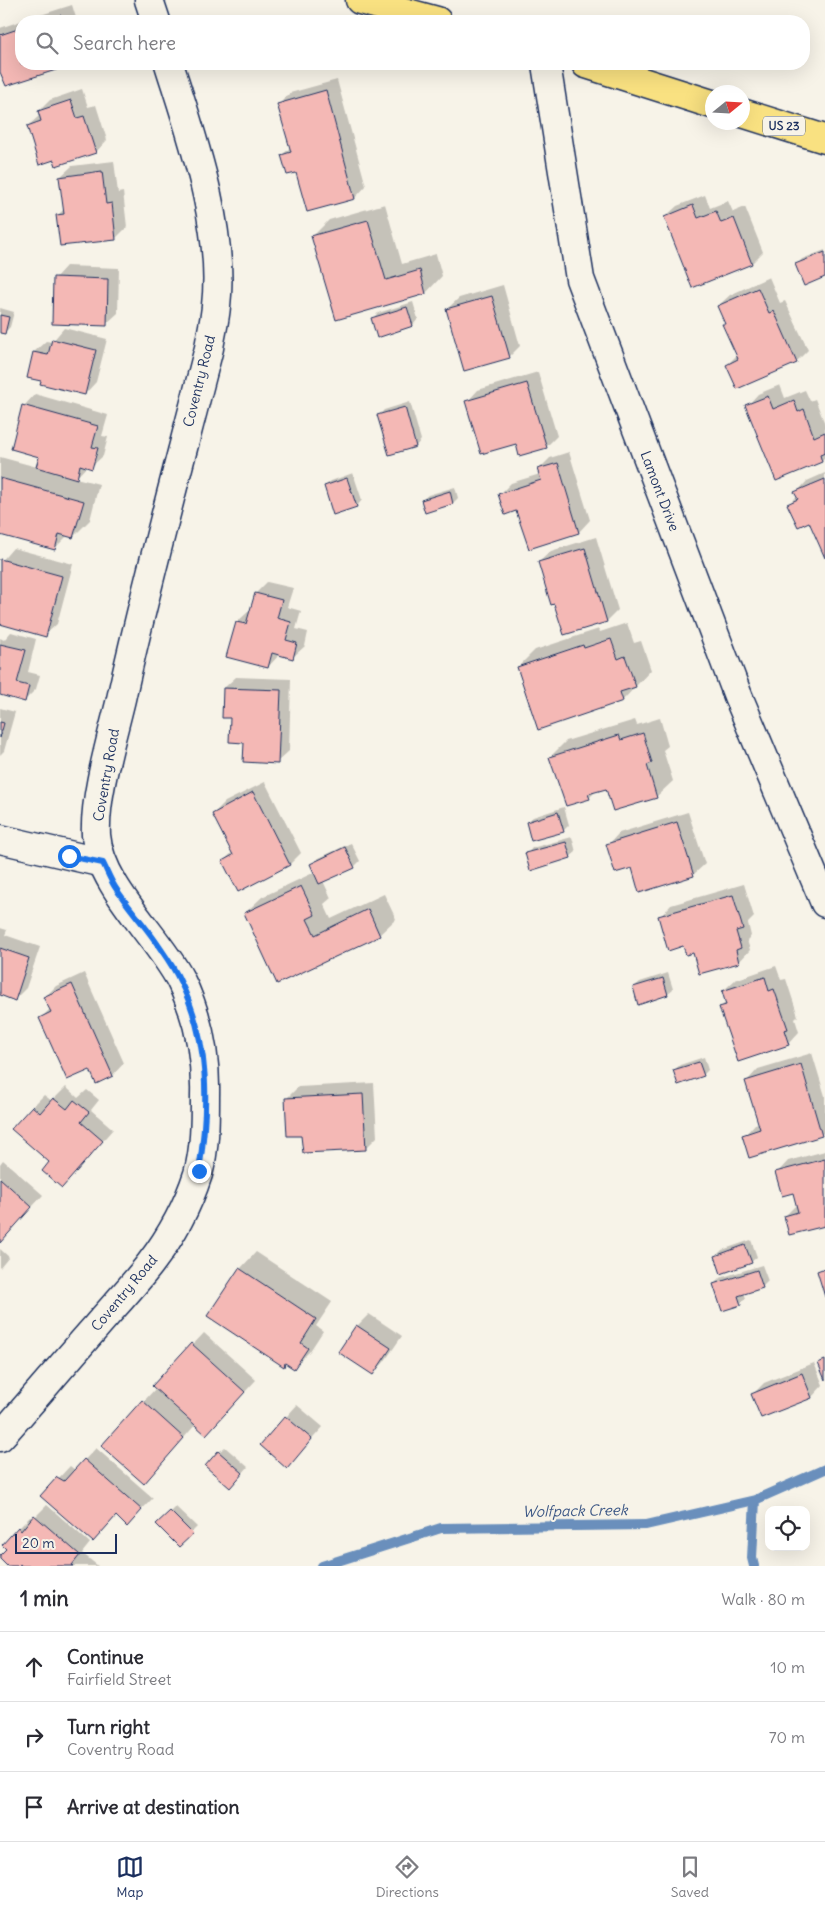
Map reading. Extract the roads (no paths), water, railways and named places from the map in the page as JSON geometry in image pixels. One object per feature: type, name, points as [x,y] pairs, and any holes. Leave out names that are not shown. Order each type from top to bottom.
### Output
[{"type":"highway","points":[[360,0],[415,15]]},
{"type":"highway","points":[[605,70],[705,102]]},
{"type":"highway","name":"US 23","points":[[750,116],[825,139]]},
{"type":"street","points":[[149,0],[154,15]]},
{"type":"street","name":"Coventry Road","points":[[0,1437],[152,1262],[187,1201],[199,1171],[203,1143],[206,1079],[202,1045],[194,1014],[180,980],[155,940],[115,888],[103,863],[96,836],[98,806],[103,777],[135,637],[208,348],[216,306],[217,269],[208,201],[171,70]]},
{"type":"street","name":"Lamont Drive","points":[[547,70],[580,279],[738,696],[825,903]]},
{"type":"street","points":[[0,839],[103,863]]},
{"type":"waterway","name":"Wolfpack Creek","points":[[322,1566],[441,1528],[646,1525],[755,1500],[825,1469]]},
{"type":"waterway","points":[[754,1566],[752,1558],[755,1500]]}]
